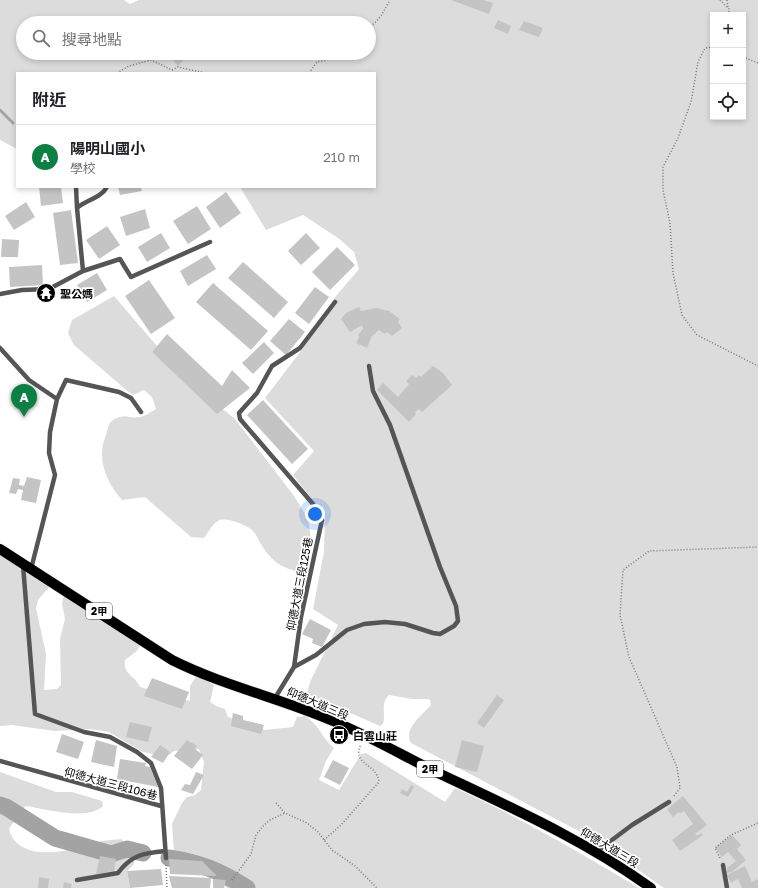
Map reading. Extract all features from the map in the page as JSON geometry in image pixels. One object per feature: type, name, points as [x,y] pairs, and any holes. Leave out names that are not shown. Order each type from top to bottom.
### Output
[{"type":"main road","name":"仰德大道三段","points":[[0,549],[85,602],[172,660],[199,673],[276,698],[334,721],[549,825],[618,864],[651,888]]},
{"type":"lane","points":[[76,188],[83,271]]},
{"type":"lane","points":[[77,208],[83,203],[104,193],[106,188]]},
{"type":"lane","points":[[0,294],[22,290],[49,289],[83,271],[120,259],[131,277],[210,242]]},
{"type":"lane","name":"仰德大道三段125巷","points":[[276,698],[294,667],[301,617],[322,520],[313,504],[240,419],[239,413],[258,394],[272,366],[300,348],[335,302]]},
{"type":"lane","points":[[0,348],[29,380],[57,399]]},
{"type":"lane","points":[[294,667],[316,655],[347,630],[364,624],[385,622],[405,624],[440,634],[454,626],[458,621],[456,606],[440,567],[390,425],[373,391],[369,366]]},
{"type":"lane","points":[[27,567],[55,475],[49,453],[50,432],[57,399],[66,380],[119,392],[131,398],[141,412]]},
{"type":"lane","name":"仰德大道三段106巷","points":[[0,761],[161,806],[161,788],[158,776],[151,763],[137,752],[110,737],[84,732],[35,714],[27,567]]},
{"type":"lane","points":[[596,852],[632,825],[669,802]]},
{"type":"lane","points":[[161,806],[166,858]]},
{"type":"lane","points":[[77,880],[118,873],[126,862],[141,854],[165,851]]},
{"type":"lane","points":[[723,865],[727,888]]},
{"type":"path","points":[[376,21],[381,16],[390,0]]},
{"type":"path","points":[[720,0],[728,9]]},
{"type":"path","points":[[727,0],[728,12]]},
{"type":"path","points":[[710,47],[704,48],[698,62],[691,102],[678,138],[663,167],[663,190],[670,223],[673,273],[682,315],[697,335],[755,365],[758,365]]},
{"type":"path","points":[[746,59],[758,63]]},
{"type":"path","points":[[119,72],[130,66],[151,60],[172,70],[178,67],[200,72]]},
{"type":"path","points":[[310,72],[317,62],[327,60]]},
{"type":"path","points":[[669,802],[680,788],[677,767],[629,657],[620,615],[624,570],[649,551],[758,547]]},
{"type":"path","points":[[324,840],[340,826],[379,782],[376,773],[358,757],[357,752],[365,736]]},
{"type":"path","points":[[276,803],[286,813],[307,823],[318,832],[332,850],[355,866],[377,888]]},
{"type":"path","points":[[232,880],[236,871],[251,854],[256,835],[263,826],[270,820],[286,813]]},
{"type":"path","points":[[723,865],[715,848],[731,835],[758,823]]},
{"type":"path","points":[[166,858],[167,888]]},
{"type":"shaded area","points":[[0,0],[124,0],[130,4],[139,0],[758,0],[758,888],[664,888],[594,839],[411,743],[409,733],[411,727],[431,705],[430,700],[428,699],[412,699],[389,695],[386,698],[384,705],[383,724],[380,726],[307,694],[310,682],[338,625],[313,609],[324,552],[325,516],[293,475],[314,451],[265,398],[301,351],[336,296],[359,269],[354,252],[338,238],[303,215],[266,230],[241,188],[376,188],[376,72],[16,72],[16,148],[0,140]]},
{"type":"shaded area","points":[[114,296],[157,346],[152,352],[235,419],[294,496],[308,519],[311,538],[305,566],[299,571],[282,566],[272,558],[264,549],[253,531],[241,524],[230,520],[221,520],[214,524],[204,538],[191,537],[145,497],[122,500],[116,493],[107,478],[102,461],[103,444],[109,424],[117,418],[141,417],[156,409],[152,397],[144,390],[133,395],[125,389],[74,345],[68,333],[72,320]]},
{"type":"shaded area","points":[[0,554],[45,582],[49,587],[38,600],[36,608],[46,654],[44,690],[57,689],[61,685],[60,639],[65,619],[62,603],[64,595],[135,640],[140,646],[137,651],[125,660],[125,665],[128,672],[140,687],[190,701],[190,686],[196,677],[204,679],[214,685],[210,702],[225,709],[228,717],[265,730],[293,727],[297,717],[305,716],[314,724],[334,748],[326,761],[319,780],[339,790],[361,754],[366,753],[445,802],[455,788],[548,835],[639,888],[227,888],[200,869],[186,864],[174,852],[172,824],[182,803],[187,797],[195,795],[201,790],[204,762],[199,749],[174,751],[166,757],[143,752],[109,732],[90,729],[55,731],[12,725],[0,726]]},
{"type":"shaded area","points":[[0,772],[56,792],[72,792],[102,801],[103,806],[87,813],[66,813],[26,806],[20,811],[9,829],[13,838],[20,845],[38,852],[58,852],[99,842],[121,839],[134,851],[134,864],[127,871],[130,888],[0,888]]},
{"type":"building","points":[[451,0],[483,0],[493,3],[489,14]]},
{"type":"building","points":[[498,20],[511,26],[508,34],[494,28]]},
{"type":"building","points":[[524,21],[543,28],[539,37],[519,30]]},
{"type":"building","points":[[173,60],[184,60],[178,66]]},
{"type":"building","points":[[39,188],[61,188],[63,203],[41,206]]},
{"type":"building","points":[[118,188],[141,188],[142,191],[120,195]]},
{"type":"building","points":[[226,192],[241,213],[220,228],[206,207]]},
{"type":"building","points":[[26,202],[35,217],[14,230],[5,216]]},
{"type":"building","points":[[197,206],[211,229],[188,244],[173,221]]},
{"type":"building","points":[[145,209],[150,228],[126,236],[120,217]]},
{"type":"building","points":[[71,210],[78,263],[60,265],[53,213]]},
{"type":"building","points":[[107,226],[120,245],[99,259],[86,240]]},
{"type":"building","points":[[161,233],[170,248],[147,262],[138,247]]},
{"type":"building","points":[[306,233],[320,248],[301,265],[288,251]]},
{"type":"building","points":[[2,239],[19,240],[18,257],[1,257]]},
{"type":"building","points":[[337,247],[355,265],[330,290],[312,272]]},
{"type":"building","points":[[207,255],[216,269],[188,286],[180,271]]},
{"type":"building","points":[[243,262],[288,302],[274,318],[228,278]]},
{"type":"building","points":[[42,265],[43,285],[10,287],[9,267]]},
{"type":"building","points":[[97,273],[107,290],[87,302],[77,285]]},
{"type":"building","points":[[149,280],[175,318],[151,334],[125,296]]},
{"type":"building","points":[[213,283],[268,331],[251,350],[196,302]]},
{"type":"building","points":[[315,287],[329,297],[309,324],[295,313]]},
{"type":"building","points":[[359,307],[361,311],[377,308],[389,311],[400,319],[398,322],[402,328],[392,336],[387,332],[385,334],[379,330],[372,336],[367,348],[356,343],[359,337],[358,335],[363,329],[362,325],[350,332],[341,319],[346,313]]},
{"type":"building","points":[[289,319],[305,332],[286,355],[270,341]]},
{"type":"building","points":[[167,334],[222,386],[232,370],[250,388],[217,414],[152,352]]},
{"type":"building","points":[[264,342],[274,353],[253,374],[242,363]]},
{"type":"building","points":[[433,366],[443,373],[452,385],[422,412],[419,409],[415,412],[416,414],[409,422],[377,390],[383,383],[398,397],[409,384],[406,381],[412,375],[416,378],[419,375],[421,377]]},
{"type":"building","points":[[263,400],[308,449],[292,464],[247,415]]},
{"type":"building","points":[[27,477],[41,480],[36,503],[21,500],[23,490],[18,489],[16,494],[9,493],[13,478],[20,479],[19,485],[24,486]]},
{"type":"building","points":[[310,619],[331,630],[322,647],[312,643],[313,639],[302,634]]},
{"type":"building","points":[[152,678],[189,692],[182,709],[144,696]]},
{"type":"building","points":[[497,695],[504,700],[484,728],[477,723]]},
{"type":"building","points":[[233,713],[243,716],[243,720],[264,725],[261,734],[231,726]]},
{"type":"building","points":[[130,722],[152,727],[148,742],[126,737]]},
{"type":"building","points":[[62,734],[84,742],[78,759],[56,752]]},
{"type":"building","points":[[96,740],[117,746],[114,767],[91,762]]},
{"type":"building","points":[[187,740],[197,746],[195,749],[203,755],[192,769],[174,756]]},
{"type":"building","points":[[462,740],[484,746],[477,772],[455,767]]},
{"type":"building","points":[[160,745],[170,752],[163,763],[151,757]]},
{"type":"building","points":[[120,759],[146,763],[145,766],[150,767],[158,787],[117,779]]},
{"type":"building","points":[[333,760],[349,768],[340,785],[324,777]]},
{"type":"building","points":[[196,772],[204,775],[193,794],[181,790],[185,784],[190,785]]},
{"type":"building","points":[[411,785],[414,787],[408,797],[400,793],[402,789],[407,792]]},
{"type":"building","points":[[683,796],[707,825],[695,834],[697,836],[701,833],[703,835],[680,851],[672,840],[693,824],[684,811],[680,814],[679,812],[673,817],[667,809]]},
{"type":"building","points":[[732,835],[741,845],[737,849],[746,860],[732,872],[727,873],[727,868],[736,861],[728,852],[722,857],[715,848]]},
{"type":"building","points":[[100,856],[116,859],[114,871],[96,874]]},
{"type":"building","points":[[169,859],[202,861],[217,876],[170,874]]},
{"type":"building","points":[[745,866],[752,882],[758,879],[758,888],[742,888],[738,879],[731,883],[727,875]]},
{"type":"building","points":[[161,869],[163,885],[130,888],[127,871]]},
{"type":"building","points":[[169,876],[211,878],[210,888],[172,888]]},
{"type":"building","points":[[39,877],[49,879],[48,888],[38,888]]},
{"type":"building","points":[[213,879],[226,880],[224,888],[213,888]]},
{"type":"building","points":[[64,882],[72,884],[71,888],[63,888]]},
{"type":"waterway","points":[[0,110],[13,123]]},
{"type":"waterway","points":[[0,805],[6,807],[55,838],[111,854],[127,849],[143,853]]},
{"type":"waterway","points":[[169,858],[191,862],[210,868],[247,888]]},
{"type":"place","name":"聖公媽","points":[[46,293]]},
{"type":"place","name":"陽明山國小","points":[[24,417]]},
{"type":"place","name":"白雲山莊","points":[[339,735]]}]
